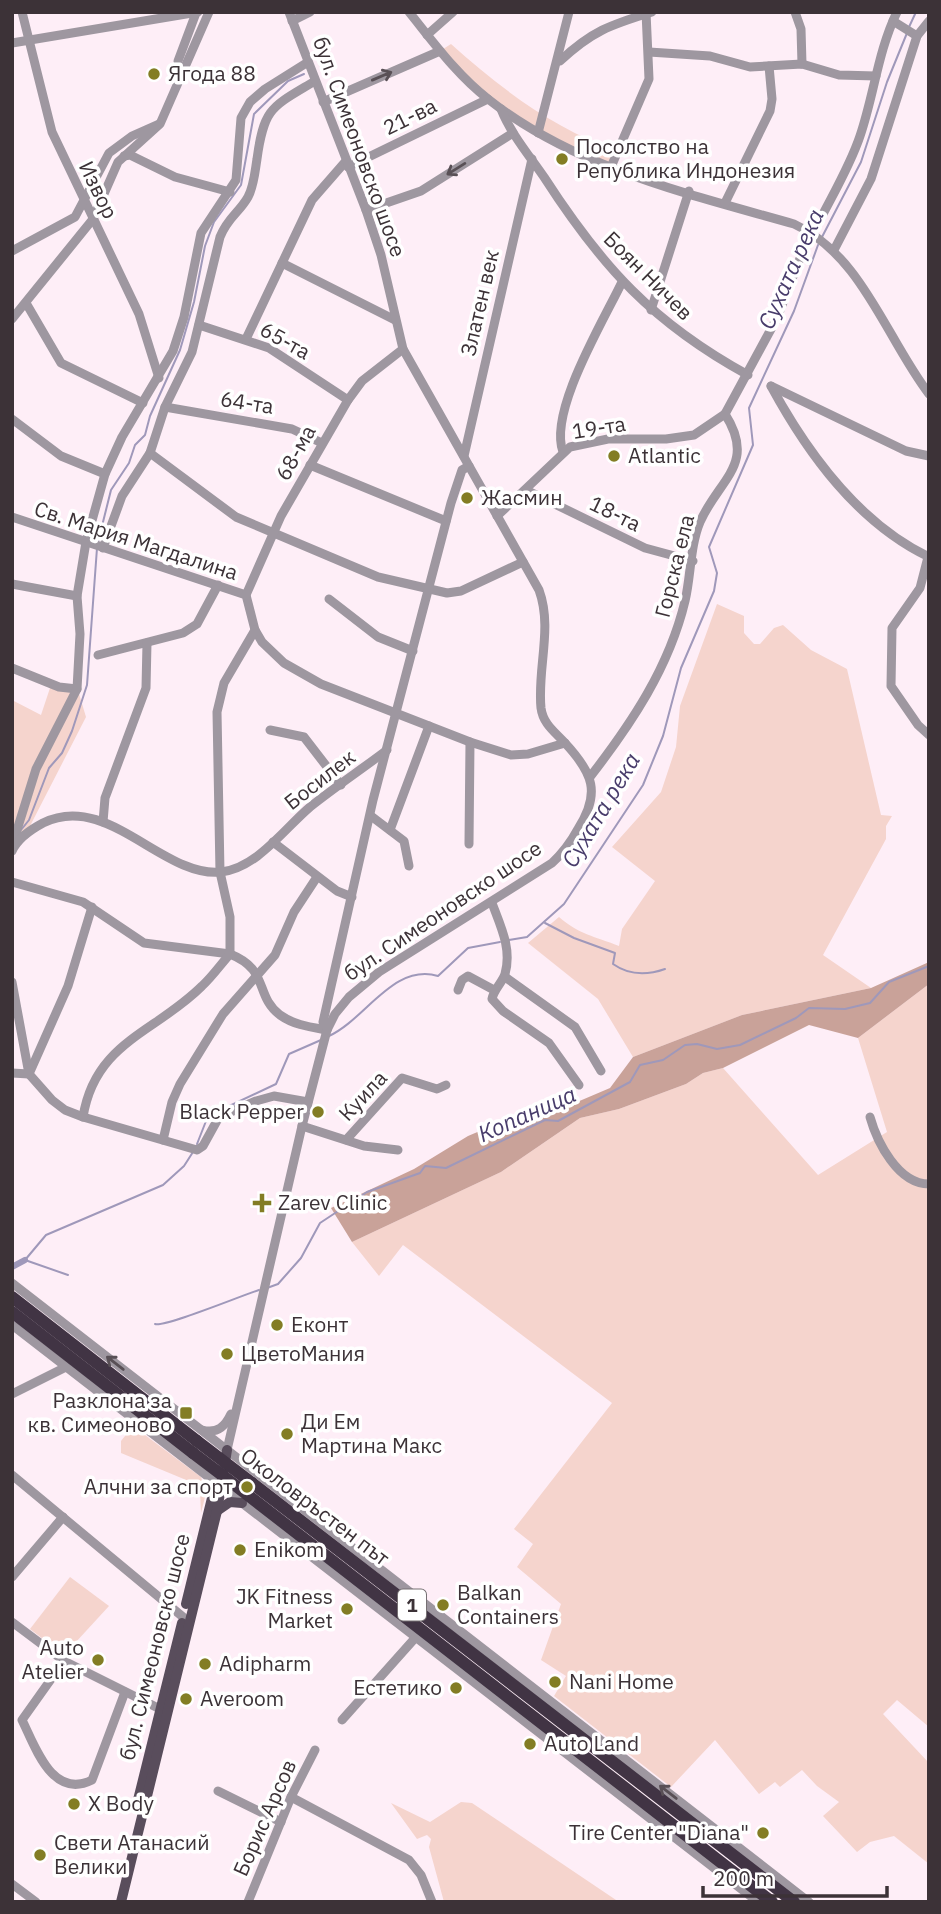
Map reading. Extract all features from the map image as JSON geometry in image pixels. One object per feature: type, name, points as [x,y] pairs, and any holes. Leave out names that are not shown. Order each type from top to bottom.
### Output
[{"type":"highway","name":"Околовръстен път","points":[[12,1297],[197,1441],[247,1494],[482,1678],[576,1757],[772,1902]]},
{"type":"highway","name":"Околовръстен път","points":[[12,1312],[197,1441]]},
{"type":"highway","name":"Околовръстен път","points":[[247,1494],[442,1629],[794,1902]]},
{"type":"highway","points":[[442,1629],[499,1661]]},
{"type":"highway","points":[[517,1675],[571,1729]]},
{"type":"highway","points":[[482,1678],[513,1714]]},
{"type":"highway","points":[[525,1723],[576,1757]]},
{"type":"main road","name":"бул. Симеоновско шосе","points":[[121,1902],[217,1511],[219,1485],[227,1450]]},
{"type":"main road","name":"бул. Симеоновско шосе","points":[[114,1902],[213,1494],[219,1485]]},
{"type":"main road","points":[[217,1511],[247,1494]]},
{"type":"street","name":"Извор","points":[[22,12],[52,132],[139,314],[159,378]]},
{"type":"street","points":[[127,12],[128,24]]},
{"type":"street","points":[[12,43],[197,12]]},
{"type":"street","points":[[178,61],[197,12]]},
{"type":"street","points":[[12,319],[93,219],[124,156],[160,124],[209,12]]},
{"type":"street","points":[[291,17],[310,12]]},
{"type":"street","points":[[409,12],[440,51],[488,99],[538,133],[611,167],[725,203],[818,237],[835,250],[929,394]]},
{"type":"street","points":[[427,35],[453,12]]},
{"type":"street","points":[[538,133],[569,12]]},
{"type":"street","points":[[795,12],[801,29],[802,64]]},
{"type":"street","points":[[558,62],[586,37],[648,13],[648,84],[611,167]]},
{"type":"street","name":"бул. Симеоновско шосе","points":[[227,1450],[302,1126],[327,1030],[335,1014],[362,985],[552,863],[564,851],[588,813],[592,793],[590,777],[565,743],[547,725],[541,709],[544,605],[523,562],[403,349],[381,255],[366,210],[291,17]]},
{"type":"street","points":[[725,414],[748,375],[818,237],[816,218],[823,214],[851,159],[886,32],[895,17],[917,36]]},
{"type":"street","points":[[835,250],[871,179],[917,36],[929,21]]},
{"type":"street","points":[[323,102],[440,51]]},
{"type":"street","points":[[649,52],[710,56],[750,67],[802,64],[839,75],[876,76]]},
{"type":"street","points":[[12,851],[36,769],[77,689],[80,634],[77,596],[86,542],[105,474],[159,378],[184,317],[201,233],[230,192],[239,166],[241,118],[250,102],[308,62]]},
{"type":"street","points":[[725,203],[770,111],[772,99],[769,66]]},
{"type":"street","points":[[103,548],[122,496],[150,453],[165,407],[192,352],[220,237],[228,219],[248,197],[255,177],[261,126],[273,107],[315,81]]},
{"type":"street","name":"21-ва","points":[[347,164],[488,99]]},
{"type":"street","name":"Боян Ничев","points":[[500,108],[513,133],[582,235],[622,282],[651,310],[700,348],[748,375]]},
{"type":"street","points":[[12,251],[75,217],[109,153],[132,136],[160,124]]},
{"type":"street","points":[[366,210],[421,191],[513,133]]},
{"type":"street","points":[[124,156],[130,155],[175,177],[230,192]]},
{"type":"street","name":"Златен век","points":[[464,456],[532,159]]},
{"type":"street","points":[[246,339],[312,200],[347,164]]},
{"type":"street","points":[[651,310],[688,191]]},
{"type":"street","points":[[282,263],[395,320]]},
{"type":"street","points":[[564,452],[560,430],[570,396],[622,282]]},
{"type":"street","points":[[26,303],[61,363],[143,403]]},
{"type":"street","name":"65-та","points":[[199,325],[269,348],[348,400]]},
{"type":"street","name":"68-ма","points":[[246,595],[273,533],[321,443],[348,400],[362,381],[403,349]]},
{"type":"street","points":[[929,456],[906,451],[771,386],[813,451],[862,513],[899,542],[929,557],[920,588],[892,628],[891,686],[918,725],[929,735]]},
{"type":"street","name":"64-та","points":[[165,407],[292,429],[321,443]]},
{"type":"street","name":"19-та","points":[[497,516],[564,452],[586,443],[608,439],[666,439],[694,435],[725,414]]},
{"type":"street","name":"Горска ела","points":[[590,777],[641,710],[676,633],[699,523],[738,453],[736,431],[725,414]]},
{"type":"street","points":[[12,419],[61,456],[105,474]]},
{"type":"street","points":[[150,453],[220,507],[273,533],[378,577],[447,593],[461,591],[523,562]]},
{"type":"street","points":[[310,465],[446,521]]},
{"type":"street","name":"Босилек","points":[[220,872],[248,862],[388,749],[446,521],[462,470],[469,466]]},
{"type":"street","name":"18-та","points":[[526,490],[645,548],[692,561]]},
{"type":"street","name":"Св. Мария Магдалина","points":[[12,517],[246,595],[255,630],[262,642],[284,663],[321,684],[470,742],[511,755],[528,754],[565,743]]},
{"type":"street","points":[[12,584],[77,596]]},
{"type":"street","points":[[98,655],[183,633],[197,624],[218,585]]},
{"type":"street","points":[[329,599],[378,637],[413,651]]},
{"type":"street","points":[[83,1117],[91,1083],[117,1049],[201,987],[230,954],[230,917],[220,872],[217,712],[224,683],[255,630]]},
{"type":"street","points":[[103,822],[105,798],[146,688],[147,643]]},
{"type":"street","points":[[12,668],[59,687],[77,689]]},
{"type":"street","points":[[390,830],[429,726]]},
{"type":"street","points":[[270,730],[304,737],[341,785]]},
{"type":"street","points":[[469,844],[470,742]]},
{"type":"street","points":[[327,1030],[323,1022],[388,749]]},
{"type":"street","points":[[17,835],[57,816],[86,816],[184,864],[220,872]]},
{"type":"street","points":[[371,816],[404,841],[409,866]]},
{"type":"street","points":[[273,842],[317,877],[352,897]]},
{"type":"street","points":[[163,1140],[172,1102],[180,1084],[223,1014],[275,954],[294,912],[317,877]]},
{"type":"street","points":[[12,882],[92,907],[127,934],[144,943],[230,954],[253,967],[277,1013],[293,1023],[327,1030]]},
{"type":"street","points":[[492,903],[507,946],[505,977],[494,990],[492,999],[495,1005],[549,1043],[579,1086]]},
{"type":"street","points":[[29,1074],[68,986],[92,907]]},
{"type":"street","points":[[458,990],[462,980],[468,976],[494,990]]},
{"type":"street","points":[[505,977],[575,1027],[601,1071]]},
{"type":"street","points":[[12,982],[29,1074],[52,1100],[65,1110],[194,1149],[203,1146],[219,1117],[274,1096],[308,1102]]},
{"type":"street","points":[[12,1073],[29,1074]]},
{"type":"street","name":"Куила","points":[[346,1140],[402,1078],[437,1089],[446,1084]]},
{"type":"street","points":[[870,1117],[876,1138],[907,1177],[915,1182],[929,1184]]},
{"type":"street","points":[[302,1126],[346,1140],[398,1150]]},
{"type":"street","points":[[12,1283],[197,1441],[227,1450],[809,1902]]},
{"type":"street","points":[[12,1325],[219,1485],[247,1494],[416,1637],[525,1723]]},
{"type":"street","points":[[12,1394],[66,1367]]},
{"type":"street","points":[[197,1441],[224,1425],[240,1392]]},
{"type":"street","points":[[14,1479],[183,1617]]},
{"type":"street","points":[[12,1577],[63,1517]]},
{"type":"street","points":[[12,1622],[64,1661],[160,1709]]},
{"type":"street","points":[[342,1720],[416,1637]]},
{"type":"street","points":[[64,1661],[22,1720],[51,1774],[66,1782],[86,1783],[96,1773],[125,1692]]},
{"type":"street","name":"Борис Арсов","points":[[248,1902],[291,1797],[315,1749]]},
{"type":"street","name":"Околовръстен път","points":[[576,1757],[758,1902]]},
{"type":"street","points":[[218,1791],[281,1822]]},
{"type":"street","points":[[291,1797],[409,1860],[421,1875],[432,1902]]},
{"type":"street","points":[[12,1884],[32,1901]]},
{"type":"shaded area","points":[[451,44],[489,77],[529,106],[572,131],[618,151],[611,167],[574,152],[488,99],[440,51]]},
{"type":"shaded area","points":[[717,604],[744,616],[744,633],[754,644],[760,644],[774,628],[783,625],[811,650],[847,669],[881,815],[892,816],[886,826],[886,839],[823,955],[871,988],[742,1015],[633,1057],[598,999],[528,943],[559,917],[581,931],[619,946],[622,929],[655,881],[612,847],[661,792],[676,747],[680,706]]},
{"type":"shaded area","points":[[77,687],[86,717],[30,826],[12,847],[12,700],[41,715],[50,688]]},
{"type":"shaded area","points":[[929,962],[929,984],[858,1038],[809,1025],[723,1068],[703,1073],[686,1084],[619,1109],[580,1118],[501,1172],[352,1242],[331,1208],[414,1169],[468,1136],[534,1108],[563,1108],[610,1088],[633,1057],[742,1015],[871,988]]},
{"type":"shaded area","points":[[929,984],[929,1727],[897,1700],[883,1714],[929,1763],[929,1864],[894,1836],[870,1842],[857,1852],[823,1816],[839,1802],[817,1786],[802,1770],[780,1787],[775,1782],[759,1794],[715,1740],[671,1787],[554,1696],[566,1676],[541,1660],[561,1604],[517,1567],[533,1544],[514,1529],[612,1403],[403,1245],[379,1276],[352,1242],[501,1172],[580,1118],[619,1109],[686,1084],[703,1073],[723,1068],[818,1175],[887,1132],[858,1038]]},
{"type":"shaded area","points":[[133,1426],[201,1477],[206,1493],[201,1513],[200,1491],[191,1482],[121,1453],[121,1441]]},
{"type":"shaded area","points":[[70,1577],[109,1606],[64,1655],[30,1629]]},
{"type":"shaded area","points":[[461,1802],[472,1803],[619,1902],[444,1902],[429,1847],[431,1839],[427,1835],[417,1839],[391,1803],[430,1822]]},
{"type":"waterway","name":"Сухата река","points":[[909,27],[916,12]]},
{"type":"waterway","name":"Сухата река","points":[[822,237],[861,162],[887,82],[907,33]]},
{"type":"waterway","points":[[98,542],[111,490],[129,463],[135,445],[145,435],[150,416],[180,350],[194,302],[205,246],[214,222],[241,185],[254,114],[288,81],[304,74]]},
{"type":"waterway","name":"Сухата река","points":[[509,940],[527,937],[564,904],[643,785],[663,736],[681,668],[714,591],[717,573],[709,547],[753,445],[749,408],[794,311],[818,245]]},
{"type":"waterway","points":[[21,830],[29,820],[49,768],[62,753],[87,685],[97,548]]},
{"type":"waterway","points":[[545,923],[574,938],[615,953],[613,964],[626,971],[646,973],[665,969]]},
{"type":"waterway","name":"Сухата река","points":[[329,1036],[355,1018],[393,985],[422,974],[438,976],[468,948],[500,942]]},
{"type":"waterway","name":"Копаница","points":[[267,1288],[278,1284],[301,1258],[320,1223],[367,1192],[420,1173],[425,1166],[446,1168],[545,1120],[558,1121],[630,1082],[640,1065],[663,1060],[685,1045],[697,1044],[717,1049],[740,1045],[796,1018],[809,1008],[845,1009],[870,1003],[889,982],[929,966]]},
{"type":"waterway","name":"Сухата река","points":[[197,1144],[208,1116],[276,1084],[289,1054],[321,1040]]},
{"type":"waterway","name":"Сухата река","points":[[68,1275],[25,1260],[46,1235],[163,1185],[184,1166],[193,1152]]},
{"type":"waterway","name":"Сухата река","points":[[12,1267],[25,1260]]},
{"type":"waterway","name":"Копаница","points":[[155,1324],[188,1316],[259,1290]]},
{"type":"place","name":"Ягода 88","points":[[154,74]]},
{"type":"place","name":"Посолство на Република Индонезия","points":[[562,159]]},
{"type":"place","name":"Atlantic","points":[[614,456]]},
{"type":"place","name":"Жасмин","points":[[467,498]]},
{"type":"place","name":"Black Pepper","points":[[318,1112]]},
{"type":"place","name":"Zarev Clinic","points":[[262,1203]]},
{"type":"place","name":"Еконт","points":[[277,1325]]},
{"type":"place","name":"ЦветоМания","points":[[227,1354]]},
{"type":"place","name":"Разклона за кв. Симеоново","points":[[186,1413]]},
{"type":"place","name":"Ди Ем Мартина Макс","points":[[287,1434]]},
{"type":"place","name":"Алчни за спорт","points":[[247,1487]]},
{"type":"place","name":"Enikom","points":[[240,1550]]},
{"type":"place","name":"Balkan Containers","points":[[443,1605]]},
{"type":"place","name":"JK Fitness Market","points":[[347,1609]]},
{"type":"place","name":"Auto Atelier","points":[[98,1660]]},
{"type":"place","name":"Adipharm","points":[[205,1664]]},
{"type":"place","name":"Nani Home","points":[[555,1682]]},
{"type":"place","name":"Естетико","points":[[456,1688]]},
{"type":"place","name":"Averoom","points":[[186,1699]]},
{"type":"place","name":"Auto Land","points":[[530,1744]]},
{"type":"place","name":"X Body","points":[[74,1804]]},
{"type":"place","name":"Tire Center \"Diana\"","points":[[763,1833]]},
{"type":"place","name":"Свети Атанасий Велики","points":[[40,1855]]}]
